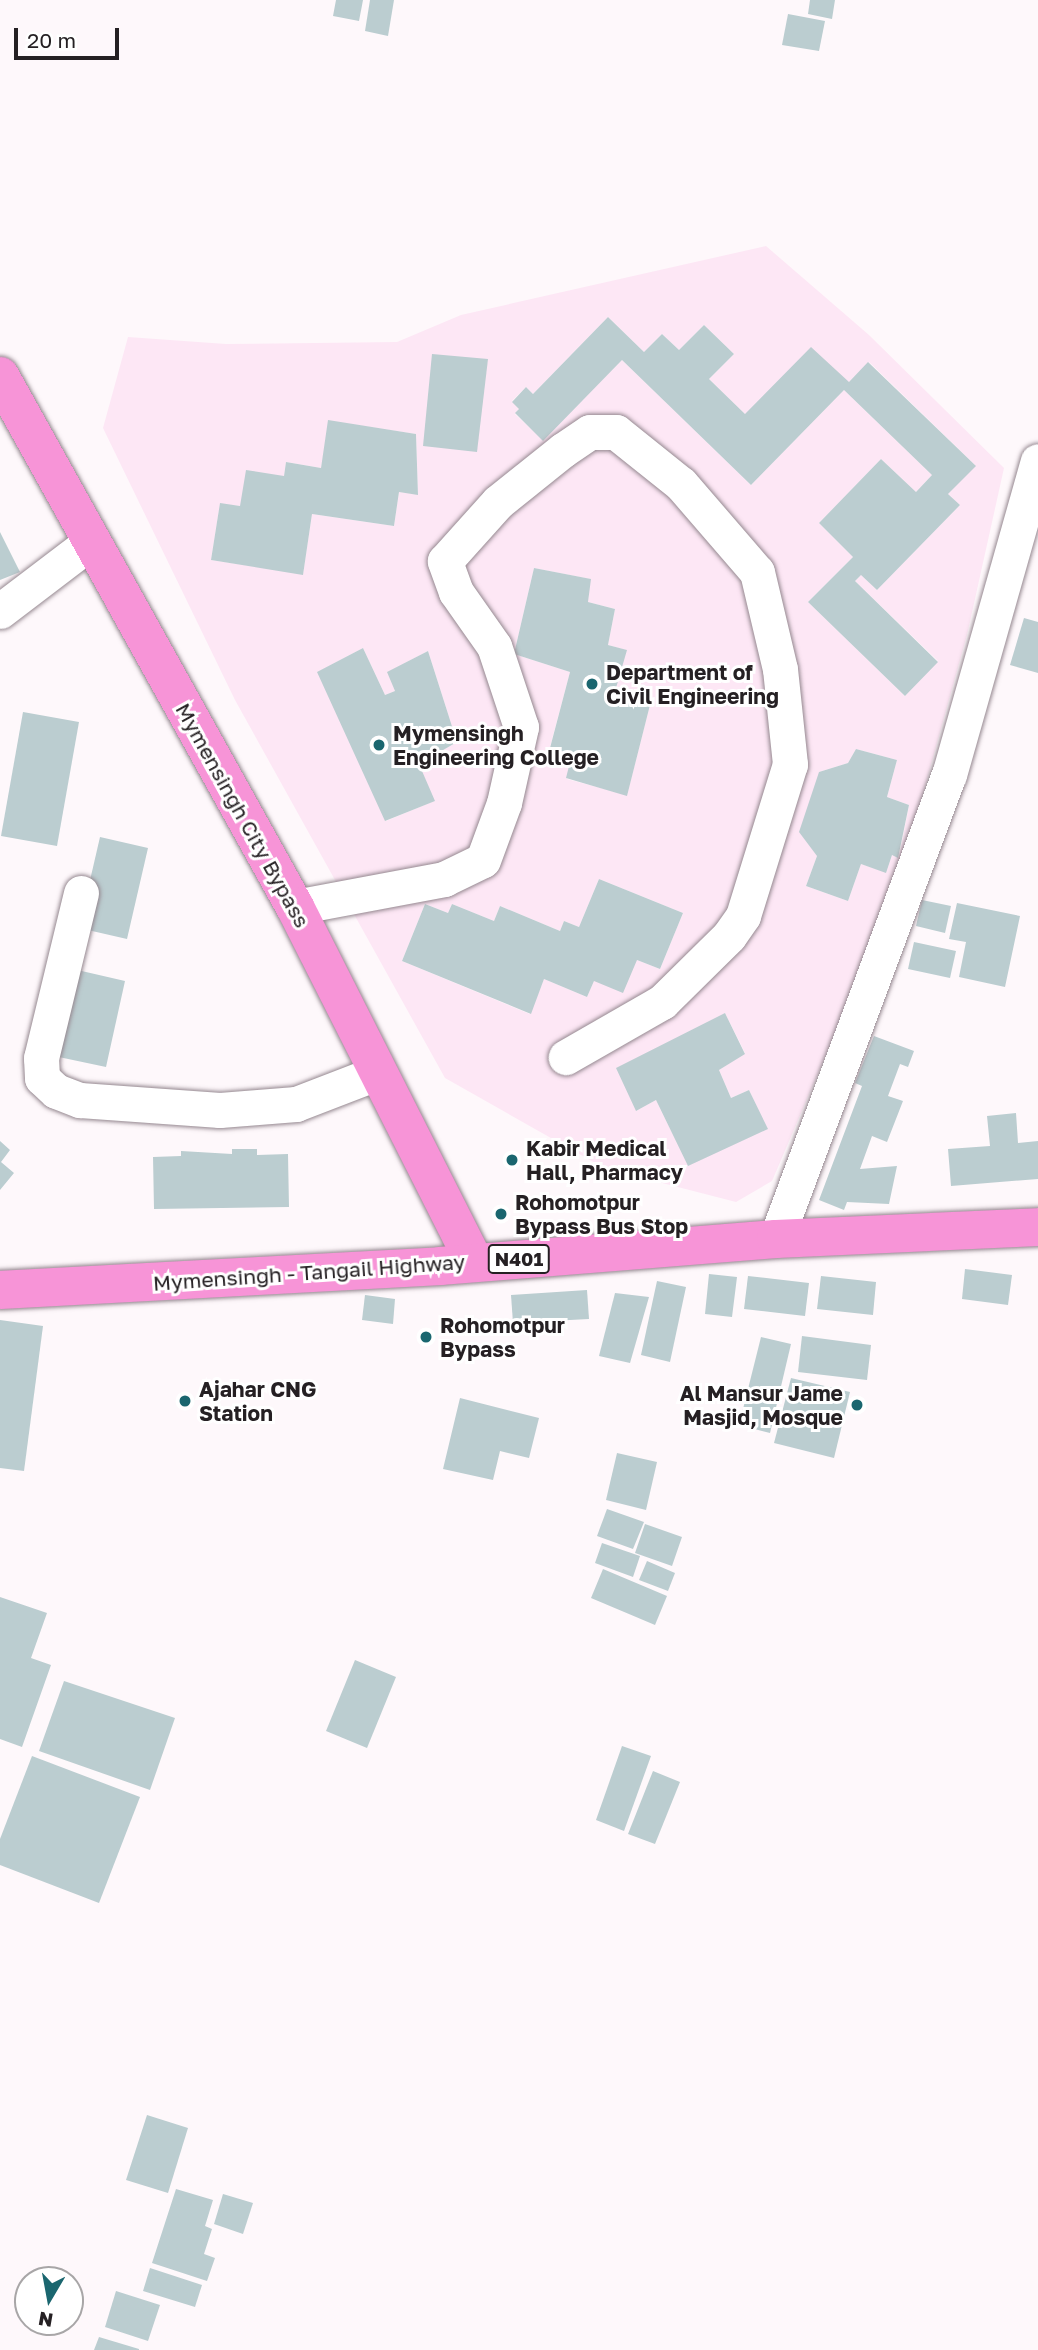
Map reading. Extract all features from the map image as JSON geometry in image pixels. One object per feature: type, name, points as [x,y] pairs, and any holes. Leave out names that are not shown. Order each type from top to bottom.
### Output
[{"type":"highway","name":"Mymensingh City Bypass","points":[[0,376],[295,907],[474,1261]]},
{"type":"highway","name":"Mymensingh - Tangail Highway","points":[[0,1290],[474,1261],[776,1239],[1038,1227]]},
{"type":"street","points":[[295,907],[444,879],[483,860],[504,803],[521,727],[494,646],[456,592],[445,561],[498,502],[563,450],[590,432],[616,432],[681,484],[757,572],[780,669],[790,764],[743,916],[729,936],[662,1002],[566,1057]]},
{"type":"street","points":[[776,1239],[949,775],[1038,461]]},
{"type":"street","points":[[0,611],[92,541]]},
{"type":"street","points":[[81,893],[41,1058],[42,1078],[56,1091],[80,1100],[220,1110],[296,1104],[379,1072]]},
{"type":"shaded area","points":[[766,246],[869,335],[1004,468],[967,635],[918,812],[837,1029],[772,1181],[736,1202],[604,1168],[445,1078],[235,700],[103,428],[128,337],[226,344],[397,342],[461,315]],"holes":[[[608,317],[644,352],[662,334],[679,350],[704,325],[734,354],[709,379],[745,414],[849,382],[869,362],[975,465],[948,494],[960,505],[877,590],[861,575],[855,581],[938,661],[905,696],[808,602],[853,557],[819,523],[881,459],[916,492],[932,475],[844,390],[751,485],[622,360],[543,440],[515,414],[519,409],[512,401],[526,387],[533,394]],[[329,421],[416,434],[418,494],[399,492],[394,526],[312,514],[303,574],[211,560],[220,504],[240,506],[284,476],[286,462],[321,468]],[[534,568],[590,579],[588,602],[615,609],[608,645],[626,650],[614,695],[650,705],[627,795],[567,779],[572,754],[550,747],[570,672],[514,654]],[[363,648],[385,695],[395,691],[388,672],[428,651],[457,742],[419,764],[434,801],[386,821],[318,672]],[[856,749],[897,760],[887,797],[909,805],[899,857],[892,855],[886,872],[861,864],[848,901],[806,886],[817,856],[819,772],[848,763]],[[599,879],[683,913],[660,969],[637,960],[594,981],[587,997],[544,979],[530,1014],[402,961],[425,904],[448,913],[452,904],[494,921],[500,906],[560,931],[564,921],[579,927]],[[725,1013],[745,1053],[719,1070],[731,1098],[749,1090],[767,1129],[688,1165],[656,1100],[636,1111]]]},
{"type":"building","points":[[336,0],[363,0],[359,21],[333,16]]},
{"type":"building","points":[[370,0],[394,0],[388,36],[365,31]]},
{"type":"building","points":[[810,0],[835,0],[832,19],[808,14]]},
{"type":"building","points":[[788,14],[825,21],[819,51],[782,45]]},
{"type":"building","points":[[608,317],[644,352],[662,334],[679,350],[704,325],[734,354],[709,379],[745,414],[811,347],[849,382],[868,362],[976,466],[948,494],[960,505],[877,590],[861,575],[855,581],[938,662],[905,696],[808,602],[853,557],[819,523],[881,459],[916,492],[932,475],[844,390],[751,485],[622,360],[543,441],[515,413],[519,409],[512,402],[526,387],[533,394]]},
{"type":"building","points":[[432,354],[488,359],[477,452],[423,446]]},
{"type":"building","points":[[328,420],[416,434],[418,495],[399,492],[394,526],[312,514],[303,575],[211,560],[220,503],[240,506],[246,470],[284,476],[286,462],[321,468]]},
{"type":"building","points":[[0,532],[20,572],[0,580]]},
{"type":"building","name":"Department of Civil Engineering","points":[[534,568],[591,579],[588,602],[615,609],[608,645],[627,650],[614,695],[650,705],[627,796],[566,778],[572,754],[550,748],[570,672],[514,654]]},
{"type":"building","points":[[1024,618],[1038,622],[1038,673],[1010,665]]},
{"type":"building","points":[[363,648],[385,695],[395,691],[387,672],[428,651],[457,742],[419,764],[435,801],[385,821],[317,672]]},
{"type":"building","points":[[23,712],[79,722],[57,846],[1,836]]},
{"type":"building","points":[[856,749],[897,760],[887,797],[909,805],[898,858],[892,855],[886,873],[861,864],[848,901],[806,886],[817,856],[799,832],[819,772],[848,763]]},
{"type":"building","points":[[100,837],[148,848],[127,939],[79,928]]},
{"type":"building","points":[[599,879],[683,913],[660,969],[637,960],[623,993],[594,981],[587,997],[544,979],[531,1014],[402,961],[425,904],[448,913],[452,904],[494,921],[500,906],[560,931],[564,921],[579,927]]},
{"type":"building","points":[[922,900],[951,906],[945,933],[916,926]]},
{"type":"building","points":[[957,903],[1020,916],[1005,987],[959,977],[966,942],[949,939]]},
{"type":"building","points":[[914,942],[956,951],[950,978],[908,969]]},
{"type":"building","points":[[73,969],[125,981],[106,1067],[54,1056]]},
{"type":"building","points":[[725,1013],[745,1054],[719,1070],[731,1098],[749,1090],[768,1129],[688,1166],[656,1100],[636,1111],[616,1068]]},
{"type":"building","points":[[874,1036],[914,1051],[908,1067],[900,1064],[888,1096],[903,1101],[887,1142],[872,1136],[860,1169],[897,1166],[889,1204],[847,1202],[844,1210],[819,1200],[862,1086],[855,1083]]},
{"type":"building","points":[[1016,1113],[1018,1143],[1038,1141],[1038,1179],[951,1186],[948,1149],[990,1146],[987,1116]]},
{"type":"building","points":[[0,1141],[10,1150],[1,1162],[14,1173],[0,1190]]},
{"type":"building","points":[[232,1149],[257,1149],[257,1155],[288,1154],[289,1207],[154,1209],[153,1157],[181,1156],[181,1151],[232,1154]]},
{"type":"building","points":[[965,1269],[1012,1275],[1008,1305],[962,1299]]},
{"type":"building","points":[[709,1274],[737,1277],[732,1317],[705,1314]]},
{"type":"building","points":[[748,1276],[809,1283],[805,1316],[744,1309]]},
{"type":"building","points":[[821,1276],[876,1282],[873,1315],[817,1309]]},
{"type":"building","points":[[657,1281],[686,1287],[670,1362],[641,1355]]},
{"type":"building","points":[[587,1290],[589,1319],[513,1323],[511,1295]]},
{"type":"building","points":[[615,1293],[649,1297],[630,1363],[599,1356]]},
{"type":"building","points":[[365,1295],[395,1299],[393,1324],[362,1320]]},
{"type":"building","points":[[0,1320],[43,1326],[24,1471],[0,1468]]},
{"type":"building","points":[[802,1336],[871,1345],[867,1380],[798,1372]]},
{"type":"building","points":[[761,1337],[791,1344],[770,1433],[739,1425]]},
{"type":"building","points":[[791,1378],[850,1392],[834,1458],[774,1443]]},
{"type":"building","points":[[460,1398],[539,1418],[529,1458],[500,1451],[493,1480],[443,1469]]},
{"type":"building","points":[[617,1453],[657,1462],[646,1510],[606,1500]]},
{"type":"building","points":[[607,1509],[644,1522],[633,1549],[597,1536]]},
{"type":"building","points":[[645,1524],[682,1537],[672,1566],[635,1553]]},
{"type":"building","points":[[602,1543],[640,1556],[633,1577],[595,1563]]},
{"type":"building","points":[[647,1561],[675,1573],[668,1591],[639,1580]]},
{"type":"building","points":[[603,1569],[667,1596],[655,1625],[591,1598]]},
{"type":"building","points":[[0,1597],[47,1613],[31,1658],[51,1665],[22,1747],[0,1739]]},
{"type":"building","points":[[355,1660],[396,1677],[367,1748],[326,1731]]},
{"type":"building","points":[[64,1681],[175,1718],[150,1790],[39,1751]]},
{"type":"building","points":[[622,1746],[651,1756],[624,1831],[596,1820]]},
{"type":"building","points":[[32,1756],[140,1797],[99,1903],[0,1865],[0,1839]]},
{"type":"building","points":[[653,1771],[680,1782],[655,1844],[628,1834]]},
{"type":"building","points":[[147,2115],[188,2128],[168,2193],[126,2180]]},
{"type":"building","points":[[176,2189],[213,2200],[205,2226],[212,2229],[204,2254],[215,2258],[207,2281],[152,2263]]},
{"type":"building","points":[[223,2194],[253,2203],[243,2234],[214,2224]]},
{"type":"building","points":[[150,2268],[202,2285],[195,2307],[143,2291]]},
{"type":"building","points":[[116,2291],[160,2305],[148,2341],[105,2327]]},
{"type":"building","points":[[99,2337],[139,2349],[139,2350],[94,2350]]},
{"type":"place","name":"Department of Civil Engineering","points":[[592,684]]},
{"type":"place","name":"Mymensingh Engineering College","points":[[379,745]]},
{"type":"place","name":"Kabir Medical Hall, Pharmacy","points":[[512,1160]]},
{"type":"place","name":"Rohomotpur Bypass Bus Stop","points":[[501,1214]]},
{"type":"place","name":"Rohomotpur Bypass","points":[[426,1337]]},
{"type":"place","name":"Ajahar CNG Station","points":[[185,1401]]},
{"type":"place","name":"Al Mansur Jame Masjid, Mosque","points":[[857,1405]]}]
